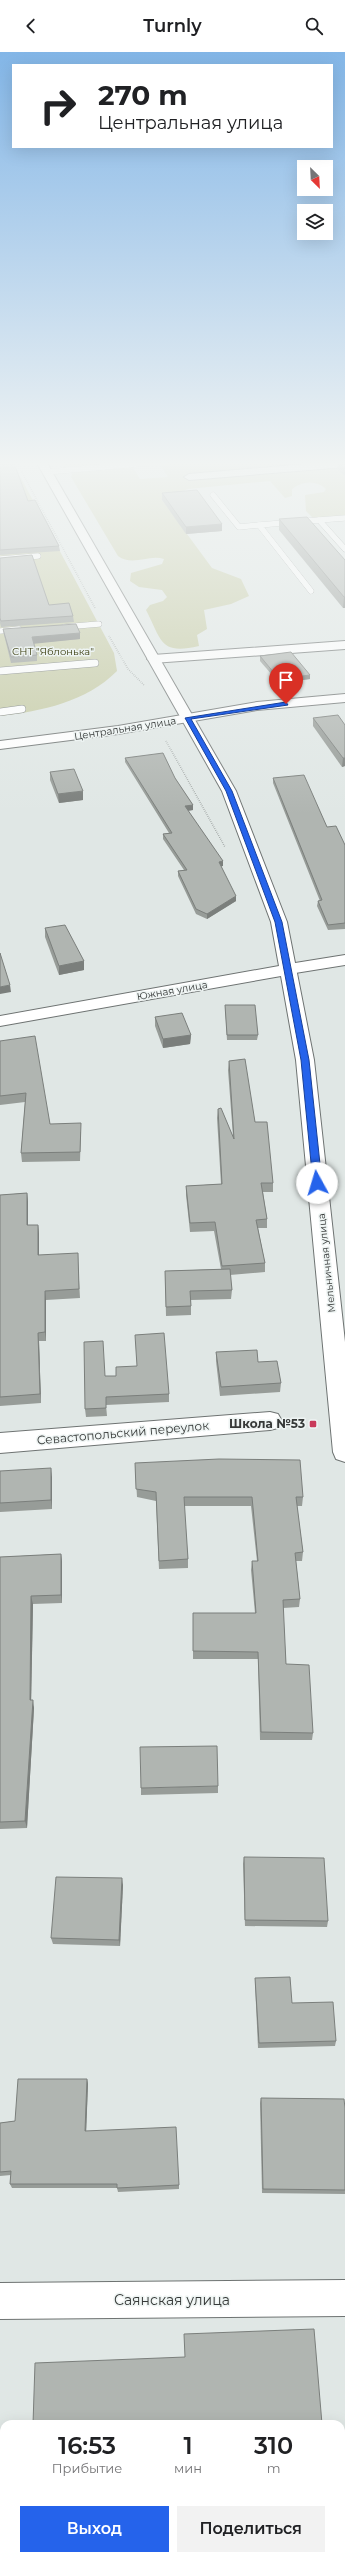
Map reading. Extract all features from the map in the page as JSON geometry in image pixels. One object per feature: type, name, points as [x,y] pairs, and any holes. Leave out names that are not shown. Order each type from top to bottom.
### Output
[{"type":"main road","name":"Мельничная улица","points":[[108,580],[229,791],[279,922],[305,1060],[345,1452]]},
{"type":"main road","points":[[153,659],[345,645]]},
{"type":"main road","name":"Центральная улица","points":[[0,745],[162,723],[257,706],[345,698]]},
{"type":"main road","name":"Южная улица","points":[[0,1021],[345,960]]},
{"type":"main road","name":"Севастопольский переулок","points":[[0,1443],[270,1421]]},
{"type":"main road","name":"Саянская улица","points":[[0,2301],[345,2298]]},
{"type":"lane","points":[[302,580],[311,591]]},
{"type":"lane","points":[[53,627],[99,624]]},
{"type":"lane","points":[[0,631],[23,629]]},
{"type":"lane","points":[[0,670],[95,663]]},
{"type":"lane","points":[[0,712],[22,709]]},
{"type":"path","points":[[80,580],[96,610]]},
{"type":"path","points":[[109,635],[128,669],[160,702],[162,723],[167,742],[225,847]]},
{"type":"green space","name":"СНТ \"Яблонька\"","points":[[0,580],[75,580],[114,653],[117,671],[105,682],[77,698],[47,708],[0,716]]},
{"type":"green space","points":[[241,580],[249,596],[231,604],[204,610],[207,629],[197,635],[199,646],[177,649],[169,647],[164,643],[146,610],[150,605],[163,601],[167,597],[162,590],[139,587],[130,581]]},
{"type":"building","points":[[0,580],[41,580],[49,605],[69,603],[73,616],[1,621]]},
{"type":"building","points":[[330,580],[345,580],[344,597]]},
{"type":"building","points":[[76,624],[80,633],[32,637],[37,655],[11,657],[3,629]]},
{"type":"building","points":[[291,652],[310,675],[279,679],[260,656]]},
{"type":"building","points":[[338,715],[345,725],[345,758],[343,758],[313,718]]},
{"type":"building","points":[[163,753],[175,778],[193,805],[185,806],[223,861],[219,862],[236,896],[207,914],[196,909],[178,871],[187,870],[163,834],[172,833],[125,758]]},
{"type":"building","points":[[74,769],[83,791],[58,794],[50,772]]},
{"type":"building","points":[[304,775],[327,827],[336,826],[345,845],[345,923],[328,925],[318,901],[322,900],[273,778]]},
{"type":"building","points":[[65,925],[84,961],[59,966],[45,928]]},
{"type":"building","points":[[0,953],[10,985],[0,987]]},
{"type":"building","points":[[225,1005],[255,1005],[258,1035],[227,1035]]},
{"type":"building","points":[[182,1013],[191,1035],[163,1039],[155,1017]]},
{"type":"building","points":[[35,1036],[50,1124],[81,1123],[80,1152],[21,1153],[26,1093],[0,1096],[0,1041]]},
{"type":"building","points":[[245,1059],[255,1122],[267,1122],[273,1183],[261,1183],[267,1219],[256,1220],[265,1263],[222,1266],[215,1222],[190,1223],[186,1186],[222,1184],[218,1109],[221,1108],[234,1139],[229,1061]]},
{"type":"building","points":[[27,1193],[27,1225],[38,1225],[38,1255],[78,1253],[79,1289],[45,1291],[45,1332],[38,1333],[40,1394],[0,1397],[0,1195]]},
{"type":"building","points":[[230,1269],[232,1290],[190,1291],[191,1306],[166,1307],[165,1271]]},
{"type":"building","points":[[164,1333],[169,1394],[106,1397],[106,1408],[85,1409],[84,1342],[103,1341],[105,1376],[116,1376],[116,1367],[137,1366],[135,1335]]},
{"type":"building","points":[[257,1350],[258,1362],[277,1361],[281,1383],[221,1387],[216,1352]]},
{"type":"building","points":[[219,1459],[300,1460],[303,1497],[296,1497],[303,1552],[295,1553],[300,1599],[283,1600],[286,1664],[309,1665],[313,1733],[261,1732],[258,1652],[193,1651],[193,1613],[256,1613],[252,1561],[258,1561],[252,1497],[184,1497],[188,1559],[159,1561],[156,1492],[136,1489],[135,1463]]},
{"type":"building","points":[[51,1468],[51,1500],[0,1503],[0,1471]]},
{"type":"building","points":[[61,1554],[61,1595],[31,1596],[30,1700],[33,1700],[25,1821],[0,1822],[0,1557]]},
{"type":"building","points":[[217,1746],[218,1786],[141,1788],[140,1747]]},
{"type":"building","points":[[244,1857],[324,1858],[328,1921],[245,1920]]},
{"type":"building","points":[[56,1877],[122,1878],[119,1940],[51,1938]]},
{"type":"building","points":[[290,1977],[292,2003],[333,2002],[336,2041],[259,2043],[255,1978]]},
{"type":"building","points":[[18,2079],[87,2079],[85,2131],[176,2127],[179,2185],[117,2188],[117,2184],[10,2184],[11,2171],[0,2172],[0,2123],[15,2121]]},
{"type":"building","points":[[261,2098],[344,2099],[345,2190],[263,2189]]},
{"type":"building","points":[[314,2329],[322,2420],[33,2420],[35,2363],[185,2357],[184,2334]]},
{"type":"place","name":"Школа №53","points":[[313,1424]]},
{"type":"route","points":[[286,704],[257,706],[188,718],[229,791],[279,922],[305,1060],[317,1183]]}]
